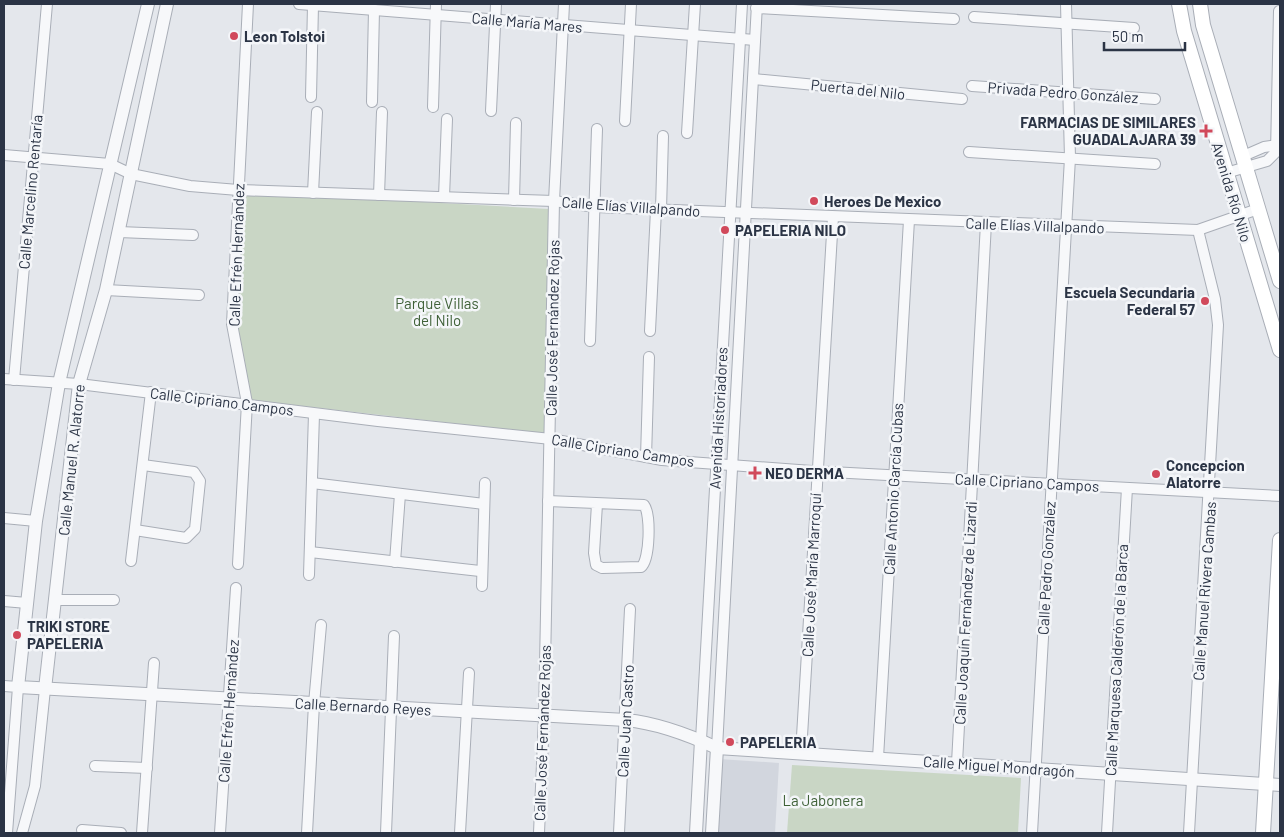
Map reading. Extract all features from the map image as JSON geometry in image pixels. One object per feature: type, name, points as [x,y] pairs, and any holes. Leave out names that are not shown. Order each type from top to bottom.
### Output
[{"type":"main road","name":"Avenida Río Nilo","points":[[1179,4],[1184,31],[1280,350]]},
{"type":"main road","name":"Avenida Río Nilo","points":[[1200,4],[1203,26],[1243,162],[1258,209],[1276,250],[1280,281]]},
{"type":"main road","points":[[1263,833],[1280,540]]},
{"type":"street","name":"Calle Marcelino Rentaría","points":[[9,379],[47,4]]},
{"type":"street","name":"Calle Manuel R. Alatorre","points":[[7,833],[7,784],[36,521],[59,383],[148,4]]},
{"type":"street","name":"Calle Manuel R. Alatorre","points":[[22,833],[35,786],[79,384],[106,290],[167,4]]},
{"type":"street","name":"Calle Efrén Hernández","points":[[238,564],[247,403],[232,332],[248,4]]},
{"type":"street","name":"Calle María Mares","points":[[299,4],[376,8],[435,15],[755,40]]},
{"type":"street","points":[[432,107],[436,4]]},
{"type":"street","points":[[491,111],[496,4]]},
{"type":"street","name":"Calle José Fernández Rojas","points":[[539,833],[551,439],[550,335],[554,201],[564,4]]},
{"type":"street","points":[[625,121],[631,4]]},
{"type":"street","points":[[687,133],[695,4]]},
{"type":"street","name":"Avenida Historiadores","points":[[696,833],[742,4]]},
{"type":"street","name":"Calle Pedro González","points":[[1032,833],[1070,158],[1066,4]]},
{"type":"street","points":[[312,97],[313,5]]},
{"type":"street","points":[[756,6],[954,19]]},
{"type":"street","name":"Avenida Historiadores","points":[[712,833],[756,6]]},
{"type":"street","points":[[372,102],[376,8]]},
{"type":"street","points":[[1226,173],[1243,162],[1267,161],[1276,152],[1278,145],[1278,11]]},
{"type":"street","points":[[974,17],[1134,28]]},
{"type":"street","name":"Puerta del Nilo","points":[[753,79],[962,99]]},
{"type":"street","name":"Privada Pedro González","points":[[972,86],[1155,98]]},
{"type":"street","points":[[312,193],[317,112]]},
{"type":"street","points":[[379,195],[382,112]]},
{"type":"street","points":[[444,197],[447,119]]},
{"type":"street","points":[[514,200],[516,123]]},
{"type":"street","points":[[590,341],[597,129]]},
{"type":"street","points":[[650,331],[663,136]]},
{"type":"street","points":[[969,152],[1155,164]]},
{"type":"street","name":"Calle Elías Villalpando","points":[[4,155],[110,164],[131,174],[190,186],[238,190],[554,201],[595,207],[659,210],[1198,230],[1258,209]]},
{"type":"street","name":"Calle José María Marroquí","points":[[801,753],[833,217]]},
{"type":"street","name":"Calle Antonio García Cubas","points":[[878,758],[909,220]]},
{"type":"street","name":"Calle Joaquín Fernández de Lizardi","points":[[957,764],[986,223]]},
{"type":"street","name":"Calle Manuel Rivera Cambas","points":[[1189,833],[1210,492],[1218,325],[1216,305],[1198,230]]},
{"type":"street","points":[[119,232],[193,234]]},
{"type":"street","points":[[106,290],[199,296]]},
{"type":"street","points":[[646,457],[649,357]]},
{"type":"street","name":"Calle Cipriano Campos","points":[[9,379],[79,384],[247,403],[314,414],[551,439],[646,457],[715,464],[1280,496]]},
{"type":"street","points":[[131,561],[151,392]]},
{"type":"street","points":[[309,575],[314,414]]},
{"type":"street","points":[[135,530],[186,538],[195,529],[200,481],[198,475],[194,472],[143,465]]},
{"type":"street","points":[[312,483],[484,504]]},
{"type":"street","points":[[482,586],[480,571],[485,483]]},
{"type":"street","name":"Calle Marquesa Calderón de la Barca","points":[[1107,833],[1127,488]]},
{"type":"street","points":[[396,562],[400,494]]},
{"type":"street","points":[[548,501],[644,505],[648,512],[648,541],[645,564],[638,568],[602,568],[596,564],[594,553],[597,504]]},
{"type":"street","points":[[4,518],[36,521]]},
{"type":"street","points":[[310,552],[480,571]]},
{"type":"street","name":"Calle Efrén Hernández","points":[[220,833],[236,588]]},
{"type":"street","points":[[56,600],[114,600]]},
{"type":"street","points":[[4,601],[27,603]]},
{"type":"street","name":"Calle Juan Castro","points":[[619,833],[630,609]]},
{"type":"street","points":[[307,833],[314,704],[321,626]]},
{"type":"street","points":[[386,833],[394,636]]},
{"type":"street","points":[[142,833],[154,663]]},
{"type":"street","points":[[460,833],[469,672]]},
{"type":"street","name":"Calle Bernardo Reyes","points":[[4,686],[626,720],[641,722],[701,740],[717,748]]},
{"type":"street","name":"Calle Miguel Mondragón","points":[[717,748],[1280,786]]},
{"type":"street","points":[[95,766],[147,768]]},
{"type":"street","points":[[82,830],[121,833]]},
{"type":"shaded area","points":[[719,759],[779,763],[775,833],[715,833]]},
{"type":"green space","name":"Parque Villas del Nilo","points":[[240,192],[549,209],[546,434],[250,400],[234,335]]},
{"type":"green space","name":"La Jabonera","points":[[792,765],[1021,778],[1018,833],[787,833]]},
{"type":"place","name":"Leon Tolstoi","points":[[234,36]]},
{"type":"place","name":"FARMACIAS DE SIMILARES GUADALAJARA 39","points":[[1206,131]]},
{"type":"place","name":"Heroes De Mexico","points":[[814,201]]},
{"type":"place","name":"PAPELERIA NILO","points":[[725,230]]},
{"type":"place","name":"Escuela Secundaria Federal 57","points":[[1205,301]]},
{"type":"place","name":"NEO DERMA","points":[[755,473]]},
{"type":"place","name":"Concepcion Alatorre","points":[[1156,474]]},
{"type":"place","name":"TRIKI STORE PAPELERIA","points":[[17,635]]},
{"type":"place","name":"PAPELERIA","points":[[730,742]]}]
